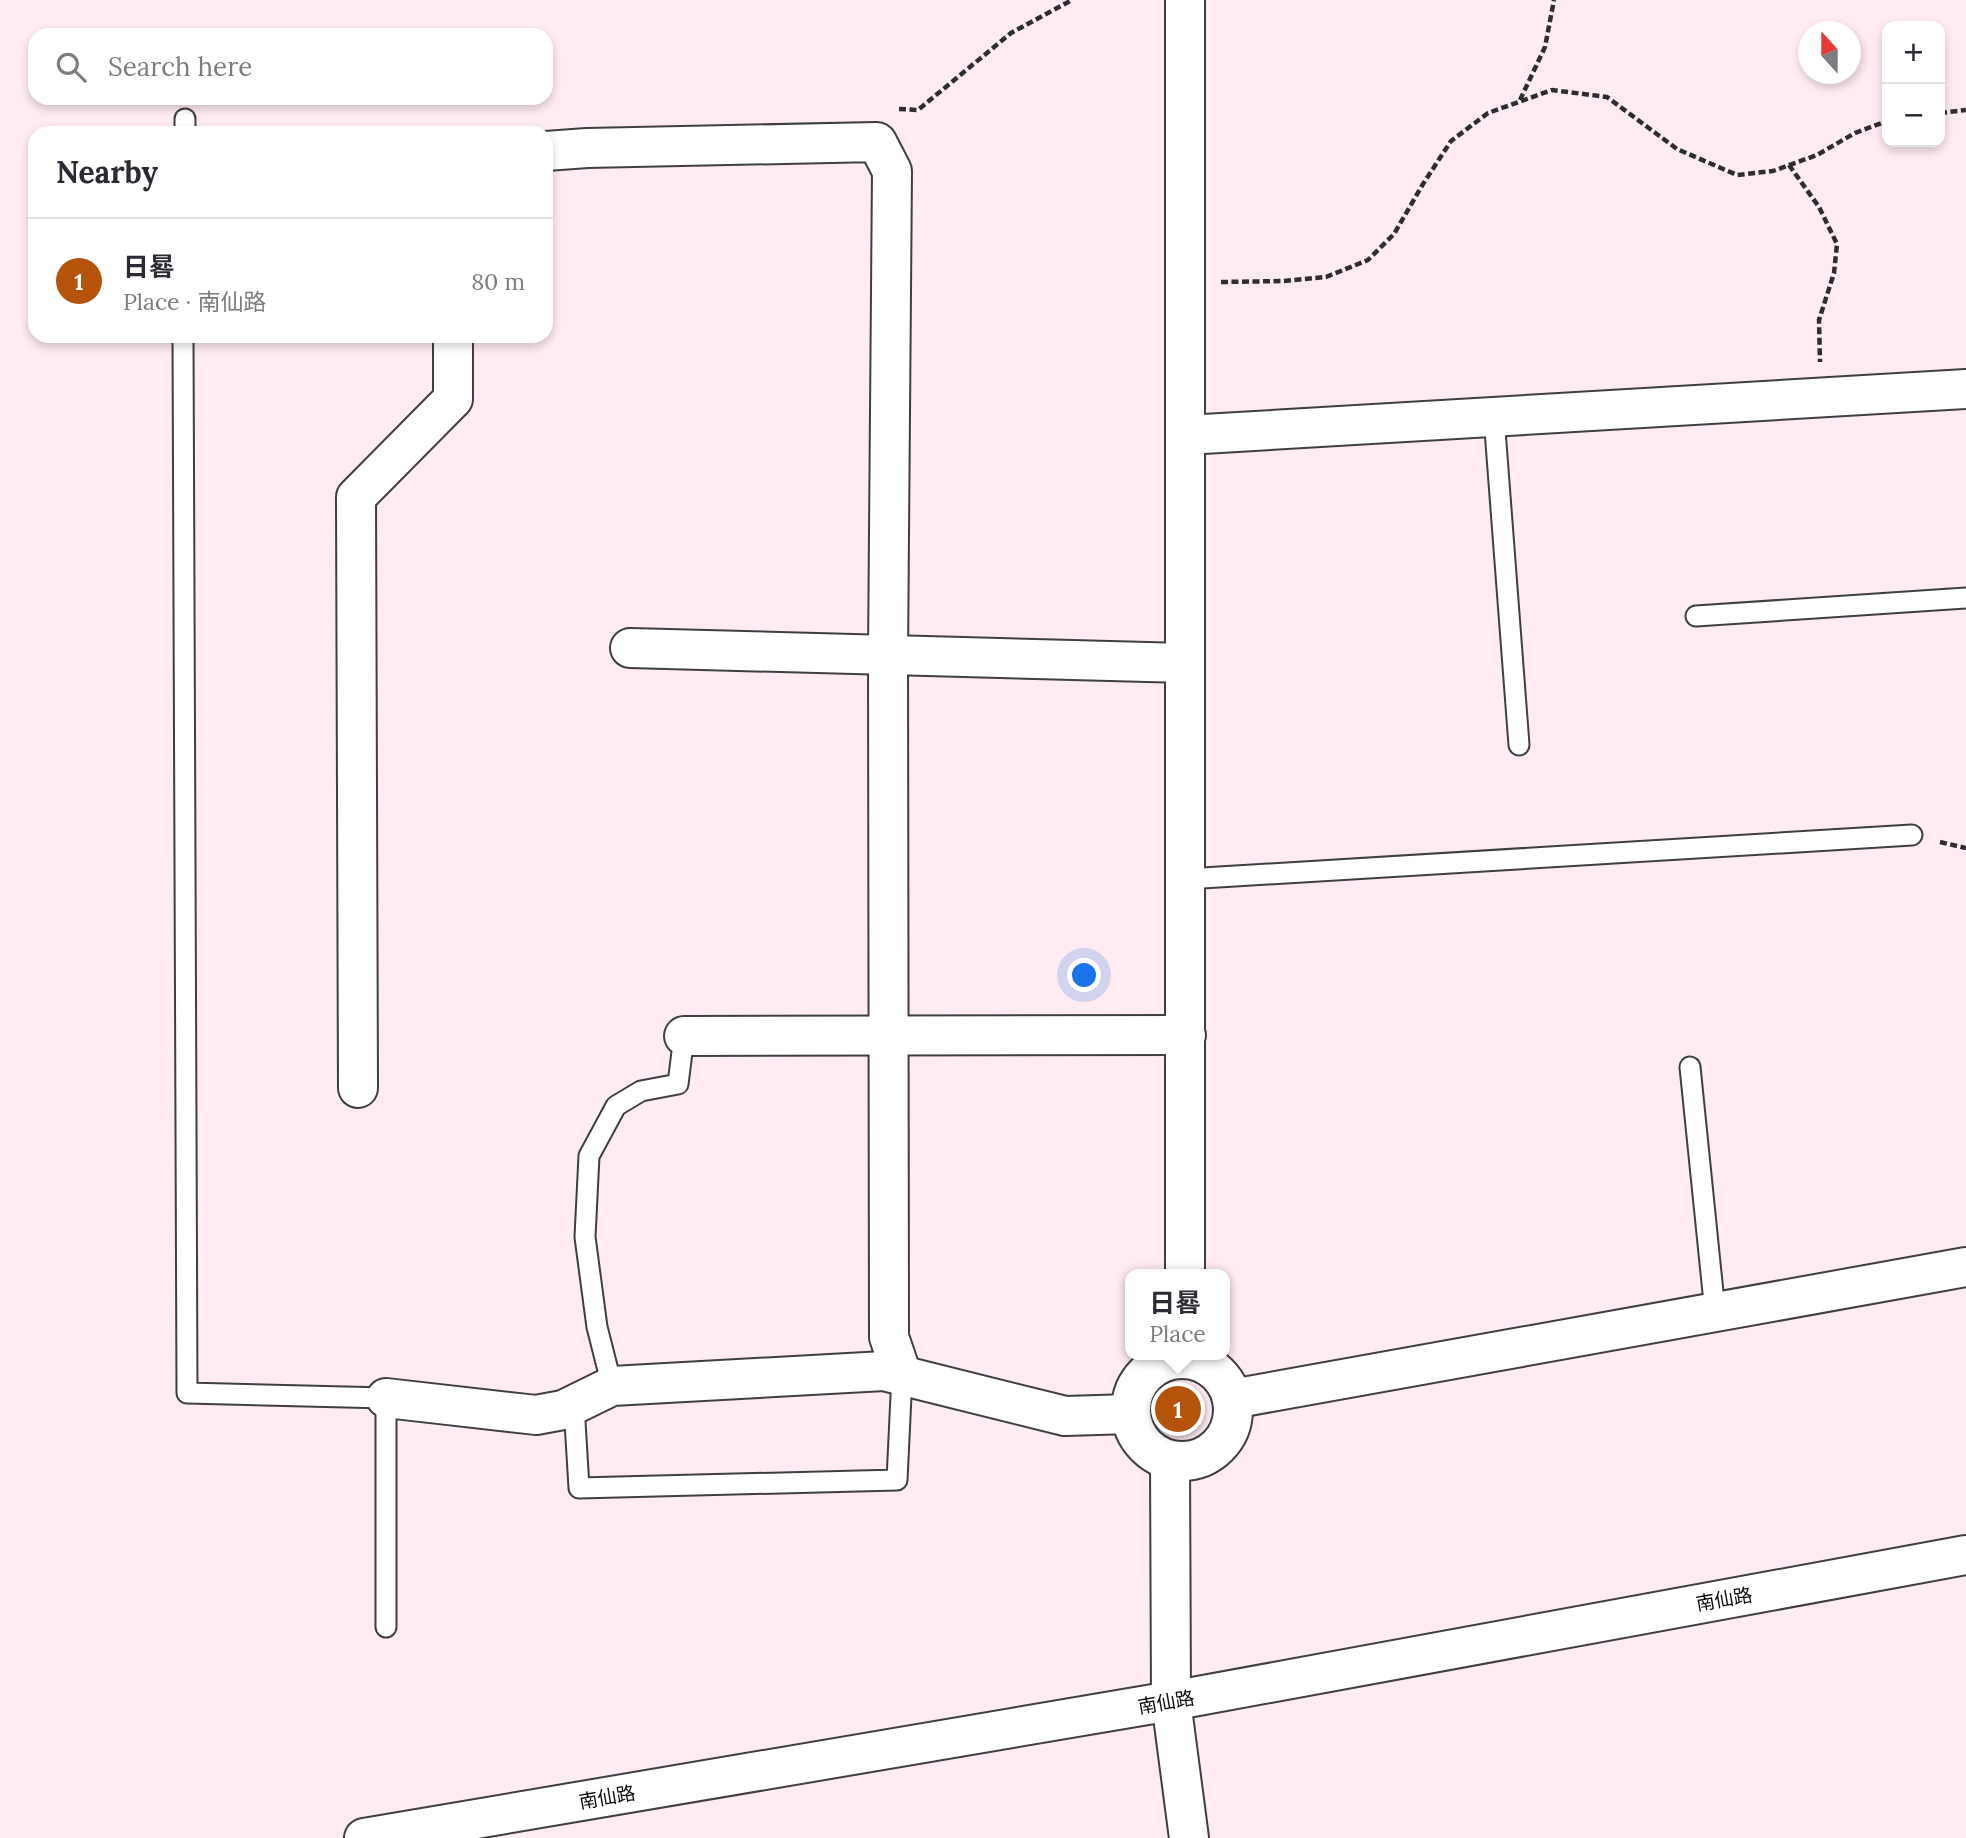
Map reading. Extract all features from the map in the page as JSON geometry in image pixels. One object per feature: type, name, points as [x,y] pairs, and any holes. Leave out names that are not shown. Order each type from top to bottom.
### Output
[{"type":"street","points":[[1185,0],[1185,1269]]},
{"type":"street","points":[[553,150],[877,142],[892,172],[888,655],[889,1337],[902,1375]]},
{"type":"street","points":[[358,1088],[356,497],[453,399],[453,343]]},
{"type":"street","points":[[1186,435],[1966,389]]},
{"type":"street","points":[[630,648],[1185,663]]},
{"type":"street","points":[[684,1036],[1186,1035]]},
{"type":"street","points":[[1232,1399],[1966,1267]]},
{"type":"street","points":[[1173,1360],[1149,1371],[1139,1383],[1131,1414],[1135,1430],[1143,1443],[1155,1454],[1186,1462],[1203,1457],[1217,1447],[1228,1433],[1233,1417],[1232,1399],[1226,1383],[1213,1370],[1192,1360]]},
{"type":"street","points":[[386,1398],[536,1415],[563,1410],[612,1386],[884,1371],[1065,1416],[1131,1414]]},
{"type":"street","points":[[1170,1460],[1171,1701],[1189,1838]]},
{"type":"street","name":"南仙路","points":[[364,1838],[1171,1701],[1966,1555]]},
{"type":"lane","points":[[183,343],[187,1393],[386,1398],[386,1627]]},
{"type":"lane","points":[[1494,417],[1519,745]]},
{"type":"lane","points":[[1696,616],[1966,598]]},
{"type":"lane","points":[[1186,878],[1912,835]]},
{"type":"lane","points":[[612,1386],[597,1328],[585,1237],[589,1156],[616,1106],[641,1091],[678,1084],[684,1036]]},
{"type":"lane","points":[[1690,1067],[1715,1312]]},
{"type":"lane","points":[[574,1405],[579,1488],[897,1480],[902,1375]]},
{"type":"path","points":[[891,109],[918,110],[1011,33],[1072,0]]},
{"type":"path","points":[[1520,101],[1545,47],[1554,0]]},
{"type":"path","points":[[1185,282],[1284,281],[1326,276],[1368,260],[1394,234],[1451,141],[1488,113],[1552,90],[1607,97],[1677,149],[1737,175],[1773,171],[1817,155],[1855,133],[1882,123]]},
{"type":"path","points":[[1945,112],[1966,110]]},
{"type":"path","points":[[1789,165],[1819,208],[1837,244],[1834,273],[1819,320],[1824,397]]},
{"type":"place","name":"日晷","points":[[1178,1409]]}]
